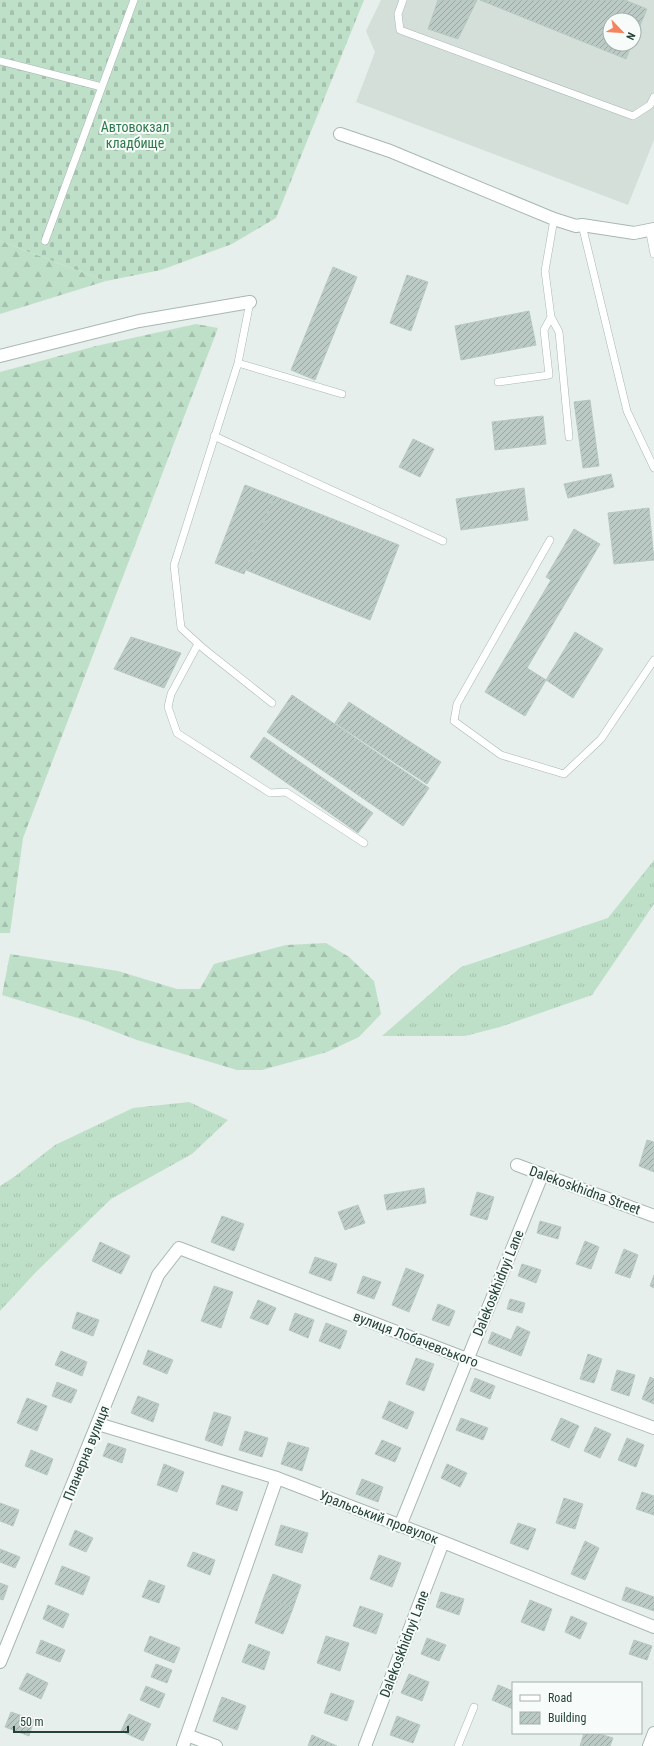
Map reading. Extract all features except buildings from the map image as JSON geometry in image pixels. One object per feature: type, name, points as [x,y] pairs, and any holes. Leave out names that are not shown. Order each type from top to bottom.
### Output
[{"type":"street","points":[[340,134],[390,151],[554,219],[576,226],[582,225],[634,233],[650,229]]},
{"type":"street","points":[[0,356],[140,321],[250,302]]},
{"type":"street","name":"Dalekoskhidna Street","points":[[517,1165],[654,1216]]},
{"type":"street","name":"Dalekoskhidnyi Lane","points":[[400,1526],[542,1175]]},
{"type":"street","name":"вулиця Лобачевського","points":[[179,1248],[467,1359],[654,1428]]},
{"type":"street","name":"Планерна вулиця","points":[[0,1662],[158,1275],[179,1248]]},
{"type":"street","name":"Уральський провулок","points":[[98,1424],[278,1478],[443,1542],[654,1627]]},
{"type":"street","points":[[216,1746],[185,1740],[278,1478]]},
{"type":"street","name":"Dalekoskhidnyi Lane","points":[[365,1746],[443,1542]]},
{"type":"street","points":[[649,1746],[654,1733]]},
{"type":"lane","points":[[45,241],[134,0]]},
{"type":"lane","points":[[403,0],[398,14],[400,30],[632,116],[650,105],[654,97]]},
{"type":"lane","points":[[0,61],[102,87]]},
{"type":"lane","points":[[554,219],[545,271],[550,317],[559,332],[569,437]]},
{"type":"lane","points":[[582,225],[627,411],[654,468]]},
{"type":"lane","points":[[650,229],[654,254]]},
{"type":"lane","points":[[250,302],[238,363],[174,565],[181,628],[198,644],[272,703]]},
{"type":"lane","points":[[498,382],[549,375],[544,330],[550,317]]},
{"type":"lane","points":[[238,363],[342,394]]},
{"type":"lane","points":[[214,436],[443,541]]},
{"type":"lane","points":[[550,540],[457,704],[454,721],[501,755],[564,774],[601,739],[654,660]]},
{"type":"lane","points":[[198,644],[171,694],[168,707],[177,732],[270,793],[286,792],[364,843]]},
{"type":"lane","points":[[458,1746],[474,1707]]},
{"type":"shaded area","points":[[381,0],[654,0],[654,140],[628,205],[356,102],[375,52],[366,31]]},
{"type":"green space","name":"Автовокзал кладбище","points":[[0,0],[364,0],[276,218],[232,244],[161,270],[106,281],[0,241]]},
{"type":"green space","points":[[0,241],[106,281],[0,314]]},
{"type":"green space","points":[[196,324],[218,328],[23,838],[10,933],[0,933],[0,372],[96,346]]},
{"type":"green space","points":[[654,860],[654,904],[592,995],[500,1027],[465,1036],[382,1036],[461,967],[608,918]]},
{"type":"green space","points":[[326,943],[349,957],[374,981],[381,1014],[359,1037],[327,1052],[262,1070],[237,1070],[137,1040],[87,1021],[2,995],[10,954],[118,971],[177,989],[200,989],[214,964],[286,945]]},
{"type":"green space","points":[[189,1102],[228,1120],[192,1154],[111,1199],[36,1272],[0,1311],[0,1186],[55,1145],[133,1108]]}]
